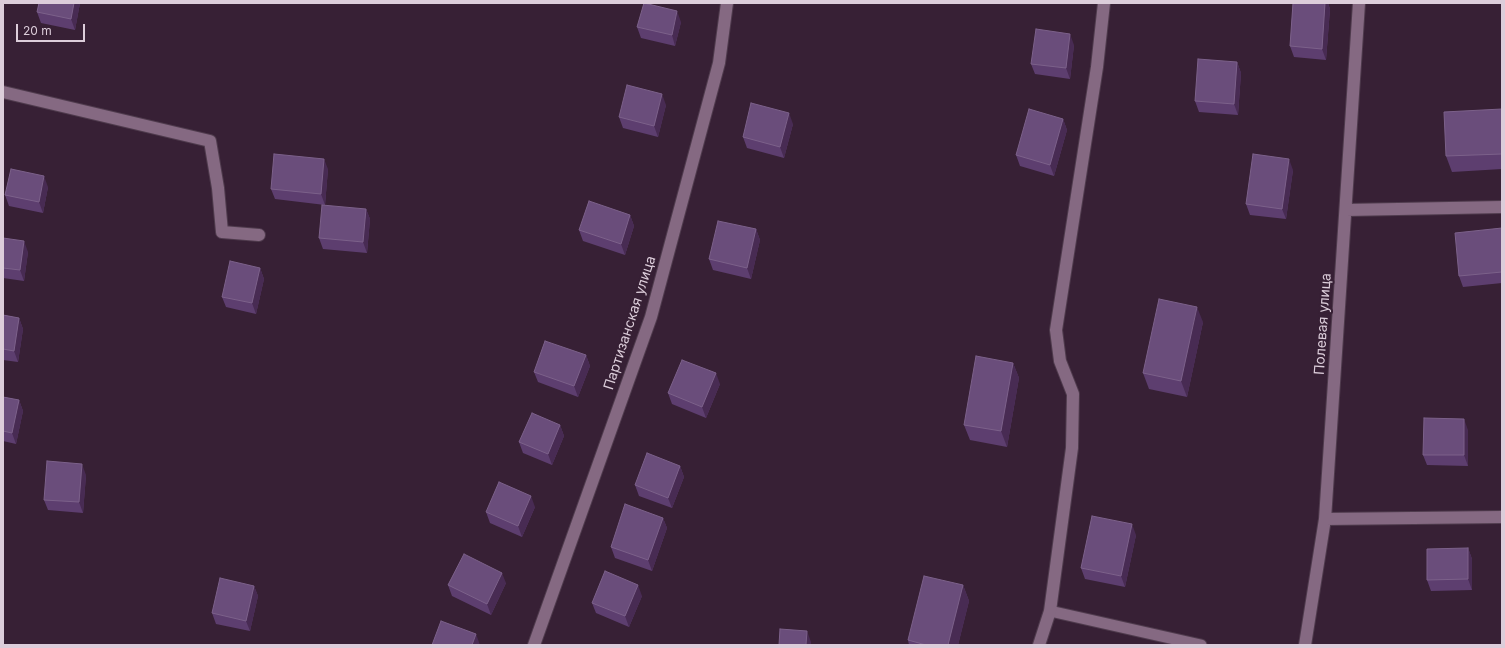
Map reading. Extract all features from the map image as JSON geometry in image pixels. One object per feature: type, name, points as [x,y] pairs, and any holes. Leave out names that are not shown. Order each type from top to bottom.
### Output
[{"type":"street","name":"Партизанская улица","points":[[534,645],[651,317],[718,63],[727,3]]},
{"type":"street","points":[[1039,645],[1050,611],[1072,448],[1073,394],[1060,361],[1056,330],[1097,67],[1104,3]]},
{"type":"street","name":"Полевая улица","points":[[1305,645],[1325,519],[1359,3]]},
{"type":"street","points":[[3,92],[210,141],[218,188],[222,232],[259,235]]},
{"type":"street","points":[[1346,210],[1502,207]]},
{"type":"street","points":[[1325,519],[1502,517]]},
{"type":"lane","points":[[1050,611],[1201,645]]},
{"type":"building","points":[[39,3],[74,3],[71,19],[37,12]]},
{"type":"building","points":[[644,3],[677,11],[672,35],[637,27]]},
{"type":"building","points":[[1293,3],[1325,3],[1322,49],[1290,46]]},
{"type":"building","points":[[1036,29],[1070,34],[1066,68],[1031,64]]},
{"type":"building","points":[[1198,59],[1237,62],[1234,104],[1195,101]]},
{"type":"building","points":[[627,85],[662,94],[654,126],[619,117]]},
{"type":"building","points":[[751,103],[789,113],[780,147],[743,137]]},
{"type":"building","points":[[1029,109],[1063,119],[1050,165],[1016,155]]},
{"type":"building","points":[[1502,109],[1502,154],[1446,156],[1444,112]]},
{"type":"building","points":[[274,154],[324,159],[321,194],[271,189]]},
{"type":"building","points":[[1253,154],[1289,159],[1282,209],[1246,204]]},
{"type":"building","points":[[11,169],[44,176],[39,202],[5,195]]},
{"type":"building","points":[[589,201],[630,215],[621,244],[579,230]]},
{"type":"building","points":[[322,205],[366,209],[363,242],[319,238]]},
{"type":"building","points":[[718,221],[756,229],[747,268],[709,259]]},
{"type":"building","points":[[1502,228],[1502,272],[1459,276],[1455,233]]},
{"type":"building","points":[[3,238],[24,241],[20,270],[3,268]]},
{"type":"building","points":[[230,261],[260,268],[252,303],[222,297]]},
{"type":"building","points":[[1159,299],[1197,307],[1181,381],[1143,373]]},
{"type":"building","points":[[3,315],[19,318],[14,351],[3,349]]},
{"type":"building","points":[[545,341],[586,355],[574,386],[534,372]]},
{"type":"building","points":[[976,356],[1013,363],[1001,431],[964,425]]},
{"type":"building","points":[[682,360],[716,373],[702,407],[668,393]]},
{"type":"building","points":[[3,397],[19,400],[12,433],[3,431]]},
{"type":"building","points":[[532,413],[560,425],[548,454],[519,442]]},
{"type":"building","points":[[1424,418],[1464,419],[1464,455],[1423,455]]},
{"type":"building","points":[[647,453],[680,466],[668,498],[635,485]]},
{"type":"building","points":[[47,461],[82,464],[79,502],[44,500]]},
{"type":"building","points":[[499,482],[531,496],[518,526],[486,512]]},
{"type":"building","points":[[625,504],[663,518],[648,560],[611,547]]},
{"type":"building","points":[[1092,516],[1132,524],[1121,576],[1081,568]]},
{"type":"building","points":[[1468,548],[1468,579],[1427,580],[1427,549]]},
{"type":"building","points":[[464,554],[502,573],[487,604],[448,585]]},
{"type":"building","points":[[605,571],[638,585],[625,616],[592,603]]},
{"type":"building","points":[[924,576],[963,585],[948,645],[926,645],[908,640]]},
{"type":"building","points":[[220,578],[254,586],[246,621],[212,613]]},
{"type":"building","points":[[441,621],[476,634],[472,645],[432,645]]},
{"type":"building","points":[[780,629],[807,631],[806,645],[779,645]]}]
